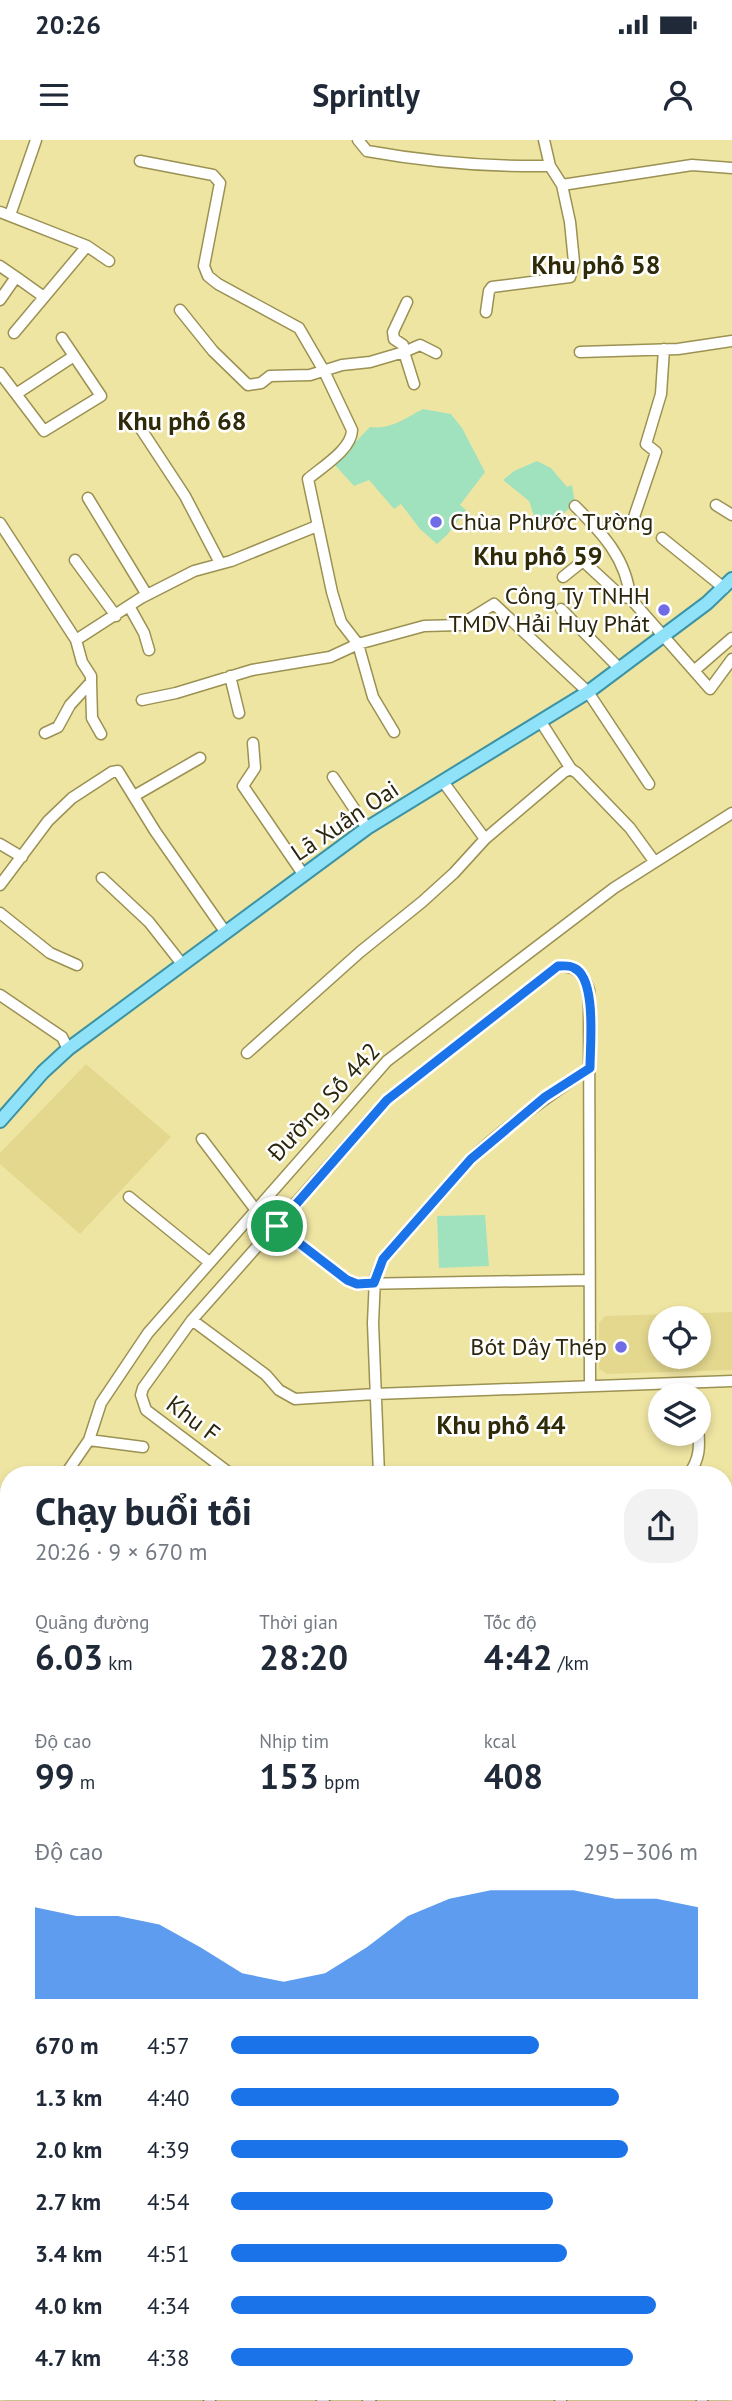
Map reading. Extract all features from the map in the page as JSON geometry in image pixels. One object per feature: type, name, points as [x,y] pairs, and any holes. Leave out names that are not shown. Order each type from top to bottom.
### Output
[{"type":"main road","name":"Lã Xuân Oai","points":[[0,1121],[43,1072],[68,1049],[303,874],[367,828],[588,692],[728,584]]},
{"type":"street","points":[[36,140],[5,214],[87,246],[109,261]]},
{"type":"street","points":[[358,140],[367,151],[427,161],[503,167],[550,166]]},
{"type":"street","points":[[486,312],[492,287],[570,277],[573,262],[570,222],[562,185],[550,166],[544,140]]},
{"type":"street","points":[[140,161],[213,175],[220,183],[204,266],[208,276],[299,328],[324,371],[352,430],[352,436],[344,448],[308,479],[341,622],[358,644],[373,697],[394,732]]},
{"type":"street","points":[[562,185],[692,165],[732,168]]},
{"type":"street","points":[[14,333],[87,246]]},
{"type":"street","points":[[0,266],[44,298]]},
{"type":"street","points":[[0,300],[16,277]]},
{"type":"street","points":[[407,302],[393,332],[394,339],[403,345],[414,384]]},
{"type":"street","points":[[180,310],[213,351],[248,385],[261,383],[270,376],[310,375],[342,365],[370,362],[420,345],[436,353]]},
{"type":"street","points":[[0,373],[44,431],[101,396],[62,338]]},
{"type":"street","points":[[580,352],[678,349],[732,341]]},
{"type":"street","points":[[633,520],[656,452],[646,444],[661,394],[664,349]]},
{"type":"street","points":[[16,394],[74,356]]},
{"type":"street","points":[[135,420],[185,496],[220,563]]},
{"type":"street","points":[[88,498],[147,595]]},
{"type":"street","points":[[716,505],[732,515]]},
{"type":"street","points":[[575,506],[605,536],[613,549],[629,582],[630,598],[710,689],[732,659]]},
{"type":"street","points":[[0,523],[76,640],[82,662],[89,671],[92,682],[92,718],[101,734]]},
{"type":"street","points":[[76,640],[147,595],[194,571],[317,526]]},
{"type":"street","points":[[662,538],[728,584]]},
{"type":"street","points":[[75,560],[116,615]]},
{"type":"street","points":[[564,578],[583,561],[622,597],[630,598]]},
{"type":"street","points":[[142,700],[176,693],[252,670],[330,657],[358,644],[424,626],[460,625],[494,604],[588,692],[649,784]]},
{"type":"street","points":[[129,606],[144,633],[149,650]]},
{"type":"street","points":[[561,609],[620,669]]},
{"type":"street","points":[[695,670],[732,638]]},
{"type":"street","points":[[230,676],[239,713]]},
{"type":"street","points":[[45,733],[58,727],[70,705],[92,682]]},
{"type":"street","points":[[541,722],[571,769],[630,828],[654,861]]},
{"type":"street","points":[[253,743],[255,768],[243,786],[303,874]]},
{"type":"street","points":[[134,796],[200,758]]},
{"type":"street","points":[[247,1053],[454,873],[485,839],[571,769]]},
{"type":"street","points":[[0,885],[48,821],[72,798],[112,772],[118,771],[155,831],[226,933]]},
{"type":"street","points":[[334,777],[367,828]]},
{"type":"street","points":[[443,783],[485,839]]},
{"type":"street","name":"Đường Số 442","points":[[71,1466],[89,1440],[101,1403],[148,1333],[387,1060],[654,861],[732,813]]},
{"type":"street","points":[[0,844],[22,857]]},
{"type":"street","points":[[102,878],[149,922],[183,964]]},
{"type":"street","points":[[0,913],[50,953],[77,965]]},
{"type":"street","points":[[590,1385],[589,990],[581,973],[574,967],[558,966],[387,1100],[192,1320],[265,1375],[279,1390],[295,1399],[732,1381]]},
{"type":"street","points":[[0,996],[62,1037],[68,1049]]},
{"type":"street","points":[[379,1466],[373,1323],[374,1283],[383,1259],[471,1159],[545,1097],[590,1068]]},
{"type":"street","points":[[202,1139],[255,1209],[347,1280],[357,1284],[589,1280]]},
{"type":"street","points":[[129,1197],[209,1262]]},
{"type":"street","name":"Khu F","points":[[192,1320],[141,1395],[146,1410],[220,1466]]},
{"type":"street","points":[[89,1440],[143,1447]]},
{"type":"street","points":[[695,1466],[700,1446]]},
{"type":"shaded area","points":[[86,1064],[171,1137],[80,1234],[0,1164],[0,1153]]},
{"type":"shaded area","points":[[732,1312],[732,1370],[607,1374],[599,1369],[599,1323],[605,1316],[648,1315],[648,1369],[711,1369],[711,1313]]},
{"type":"green space","points":[[423,409],[451,414],[462,428],[485,472],[460,505],[466,510],[437,544],[420,529],[401,504],[394,509],[369,480],[354,486],[334,464],[370,427],[391,425]]},
{"type":"green space","points":[[537,461],[551,468],[567,487],[572,485],[575,503],[562,515],[538,528],[529,501],[503,480],[514,471]]},
{"type":"green space","points":[[485,1215],[489,1266],[439,1268],[437,1216]]},
{"type":"place","name":"Chùa Phước Tường","points":[[436,522]]},
{"type":"place","name":"Công Ty TNHH TMDV Hải Huy Phát","points":[[664,610]]},
{"type":"place","name":"Bót Dây Thép","points":[[621,1347]]},
{"type":"district","name":"Khu phố 58","points":[[596,265]]},
{"type":"district","name":"Khu phố 68","points":[[182,421]]},
{"type":"district","name":"Khu phố 59","points":[[538,556]]},
{"type":"district","name":"Khu phố 44","points":[[501,1425]]},
{"type":"route","points":[[558,966],[574,967],[581,973],[589,990],[590,1068],[545,1097],[471,1159],[383,1259],[374,1283],[357,1284],[347,1280],[277,1226],[387,1100],[558,966]]}]
